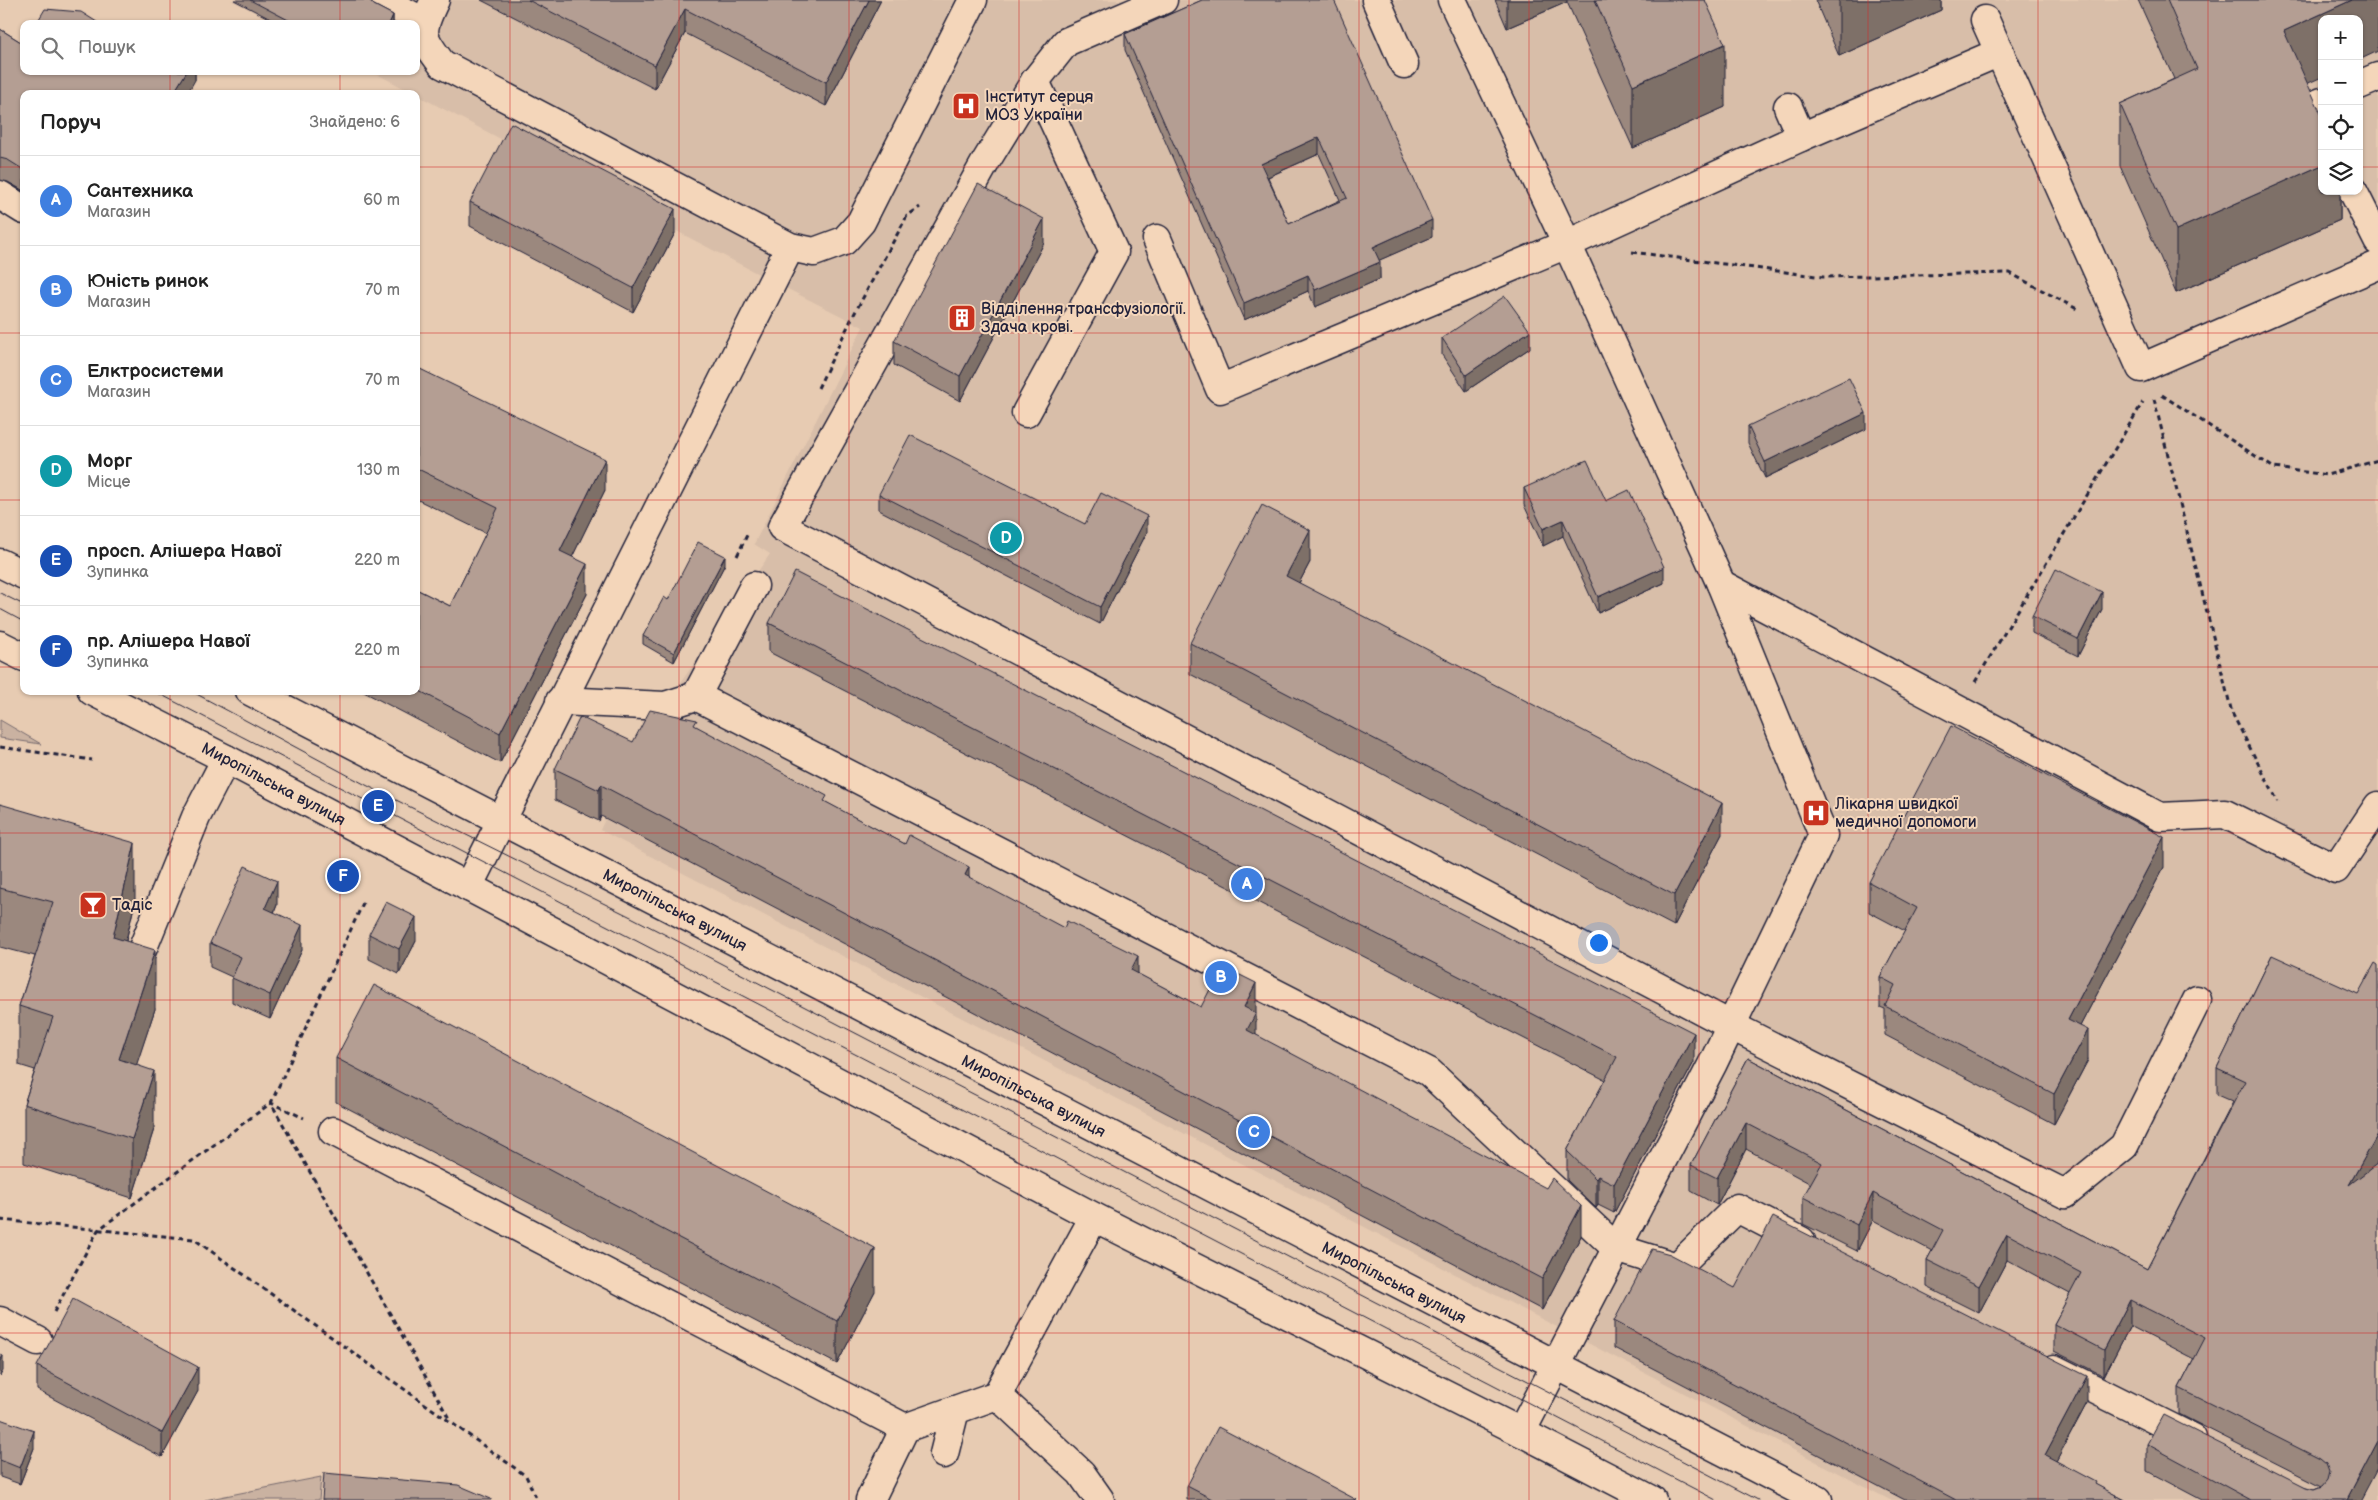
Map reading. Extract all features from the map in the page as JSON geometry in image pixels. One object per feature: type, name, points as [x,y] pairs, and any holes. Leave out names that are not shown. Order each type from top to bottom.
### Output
[{"type":"street","points":[[382,0],[429,11],[424,40],[442,64],[790,248],[814,252],[844,241],[861,222],[973,0]]},
{"type":"street","points":[[1163,0],[1066,42],[1035,80],[986,162],[782,527],[1732,1026],[2065,1194],[2124,1146],[2197,1000]]},
{"type":"street","points":[[1376,0],[1404,64]]},
{"type":"street","points":[[1452,0],[1567,244],[1721,584],[1823,835],[1732,1026],[1521,1432]]},
{"type":"street","points":[[1985,20],[2146,378],[2378,265]]},
{"type":"street","points":[[1157,239],[1220,389],[1567,244],[1801,137],[2000,52]]},
{"type":"street","points":[[2363,83],[2378,77]]},
{"type":"street","points":[[1026,413],[1114,252],[1035,80]]},
{"type":"street","points":[[2318,104],[2312,106],[2318,119]]},
{"type":"street","points":[[1788,107],[1801,137]]},
{"type":"street","points":[[0,195],[20,208]]},
{"type":"street","points":[[2355,195],[2376,233]]},
{"type":"street","points":[[468,887],[503,820],[560,701],[790,248]]},
{"type":"street","points":[[0,563],[20,573]]},
{"type":"street","points":[[1721,584],[2160,817],[2226,814],[2336,869],[2378,806]]},
{"type":"street","points":[[560,701],[665,706],[696,696],[754,586]]},
{"type":"street","points":[[0,645],[20,655]]},
{"type":"street","name":"Миропільська вулиця","points":[[100,695],[226,759],[1094,1217],[1652,1500]]},
{"type":"street","name":"Миропільська вулиця","points":[[258,695],[503,820],[1554,1366],[1818,1500]]},
{"type":"street","points":[[696,696],[1429,1072],[1616,1248],[1677,1267],[1737,1208],[1826,1253]]},
{"type":"street","points":[[138,960],[196,817],[226,759]]},
{"type":"street","points":[[333,1131],[904,1428]]},
{"type":"street","points":[[870,1500],[904,1428],[997,1395],[1094,1217]]},
{"type":"street","points":[[0,1321],[38,1341]]},
{"type":"street","points":[[2030,1356],[2216,1451]]},
{"type":"street","points":[[997,1395],[1081,1472],[1100,1500]]},
{"type":"street","points":[[944,1454],[955,1410]]},
{"type":"path","points":[[1626,251],[1823,277],[2010,273],[2079,310]]},
{"type":"path","points":[[2146,378],[2274,468],[2327,475],[2378,460]]},
{"type":"path","points":[[1958,710],[2146,378]]},
{"type":"path","points":[[2146,378],[2232,713],[2305,854]]},
{"type":"path","points":[[0,747],[92,760]]},
{"type":"path","points":[[38,1341],[98,1230],[271,1103]]},
{"type":"path","points":[[0,1220],[194,1239],[526,1476],[537,1500]]},
{"type":"shaded area","name":"Лікарня швидкої медичної допомоги","points":[[231,0],[2378,0],[2378,1072],[2332,1172],[2378,1188],[2378,1500],[1890,1500],[600,830],[645,734],[770,554],[754,544],[863,327],[420,97],[420,90],[407,90],[379,75],[420,75],[420,20],[270,20]]},
{"type":"shaded area","points":[[0,720],[41,744],[0,738]]},
{"type":"shaded area","points":[[321,1477],[319,1500],[205,1500]]},
{"type":"building","points":[[250,0],[369,0],[374,5],[393,15],[391,20],[288,20]]},
{"type":"building","points":[[528,0],[869,0],[826,82],[685,9],[655,65]]},
{"type":"building","points":[[1202,0],[1334,0],[1432,220],[1373,247],[1380,262],[1315,290],[1308,275],[1244,303],[1125,34]],"holes":[[[1319,137],[1347,198],[1289,224],[1261,164]]]},
{"type":"building","points":[[1595,0],[1705,0],[1725,44],[1633,85]]},
{"type":"building","points":[[2167,0],[2352,0],[2284,31],[2318,107],[2318,167],[2176,230],[2120,104],[2197,69]]},
{"type":"building","points":[[45,9],[81,12],[94,20],[38,20]]},
{"type":"building","points":[[0,29],[20,42],[20,75],[185,75],[175,90],[20,90],[20,168],[8,160],[0,158]]},
{"type":"building","points":[[511,123],[675,209],[633,288],[470,202]]},
{"type":"building","name":"Відділення трансфузіології. Здача крові.","points":[[978,184],[1044,219],[960,376],[894,341]]},
{"type":"building","points":[[1505,296],[1530,331],[1466,375],[1442,338]]},
{"type":"building","points":[[420,369],[605,459],[560,551],[587,564],[500,733],[420,691],[420,591],[450,606],[498,508],[420,470]]},
{"type":"building","points":[[1849,378],[1866,413],[1765,462],[1748,426]]},
{"type":"building","points":[[910,435],[1085,524],[1101,493],[1147,516],[1100,607],[879,494]]},
{"type":"building","points":[[1587,460],[1606,501],[1629,490],[1664,567],[1598,597],[1563,520],[1543,529],[1524,488]]},
{"type":"building","points":[[1262,505],[1310,530],[1286,576],[1722,803],[1674,895],[1190,643]]},
{"type":"building","points":[[698,542],[725,556],[674,653],[643,636],[664,597],[668,600]]},
{"type":"building","points":[[2056,569],[2102,592],[2078,639],[2032,616]]},
{"type":"building","points":[[795,572],[1694,1033],[1614,1184],[1598,1176],[1596,1179],[1567,1151],[1617,1057],[769,623]]},
{"type":"building","points":[[650,710],[697,720],[694,725],[827,796],[824,801],[905,844],[909,835],[969,867],[965,875],[1064,928],[1067,921],[1138,956],[1131,970],[1201,1007],[1222,966],[1256,983],[1244,1007],[1256,1013],[1247,1030],[1546,1188],[1552,1178],[1581,1206],[1542,1279],[601,785],[599,790],[555,769],[580,717],[633,742]]},
{"type":"building","points":[[1951,726],[2164,837],[2068,1020],[2088,1030],[2054,1094],[1885,1006],[1895,985],[1880,977],[1917,908],[1869,882]]},
{"type":"building","points":[[0,804],[135,843],[113,937],[155,950],[119,1059],[154,1071],[132,1139],[24,1104],[53,1017],[19,1006],[53,902],[0,888]]},
{"type":"building","points":[[245,866],[277,881],[265,908],[302,925],[270,995],[232,978],[241,957],[210,943]]},
{"type":"building","points":[[386,902],[416,917],[399,949],[369,934]]},
{"type":"building","points":[[2272,955],[2358,994],[2375,963],[2378,965],[2378,1134],[2349,1185],[2378,1163],[2378,1441],[2347,1500],[2251,1500],[2147,1444],[2163,1415],[2306,1487],[2314,1489],[2322,1486],[2327,1480],[2329,1472],[2326,1464],[2320,1459],[2179,1388],[2205,1338],[2130,1300],[2104,1350],[2054,1324],[2081,1273],[2007,1234],[1979,1286],[1927,1260],[1943,1230],[1873,1193],[1857,1225],[1803,1197],[1822,1163],[1746,1123],[1717,1178],[1691,1165],[1748,1058],[2147,1269],[2245,1081],[2217,1068]]},
{"type":"building","points":[[374,985],[875,1248],[837,1321],[336,1058]]},
{"type":"building","points":[[1773,1217],[2087,1376],[2045,1455],[2125,1500],[1956,1500],[1614,1321],[1652,1249],[1670,1254],[1735,1288]]},
{"type":"building","points":[[73,1299],[198,1367],[162,1433],[37,1366]]},
{"type":"building","points":[[0,1419],[34,1431],[20,1468],[0,1460]]},
{"type":"building","points":[[1218,1427],[1357,1500],[1214,1500],[1187,1486]]},
{"type":"building","points":[[324,1473],[458,1485],[491,1500],[322,1500]]},
{"type":"tram line","points":[[0,593],[20,603]]},
{"type":"tram line","points":[[0,609],[20,620]]},
{"type":"tram line","points":[[162,695],[1716,1500]]},
{"type":"tram line","points":[[198,695],[366,785],[633,918],[1758,1500]]},
{"type":"place","name":"Інститут серця МОЗ України","points":[[966,106]]},
{"type":"place","name":"Відділення трансфузіології. Здача крові.","points":[[962,318]]},
{"type":"place","name":"Морг","points":[[1006,538]]},
{"type":"place","name":"просп. Алішера Навої","points":[[378,806]]},
{"type":"place","name":"Лікарня швидкої медичної допомоги","points":[[1816,813]]},
{"type":"place","name":"пр. Алішера Навої","points":[[343,876]]},
{"type":"place","name":"Сантехника","points":[[1247,884]]},
{"type":"place","name":"Тадіс","points":[[93,905]]},
{"type":"place","name":"Юність ринок","points":[[1221,977]]},
{"type":"place","name":"Елктросистеми","points":[[1254,1132]]}]
